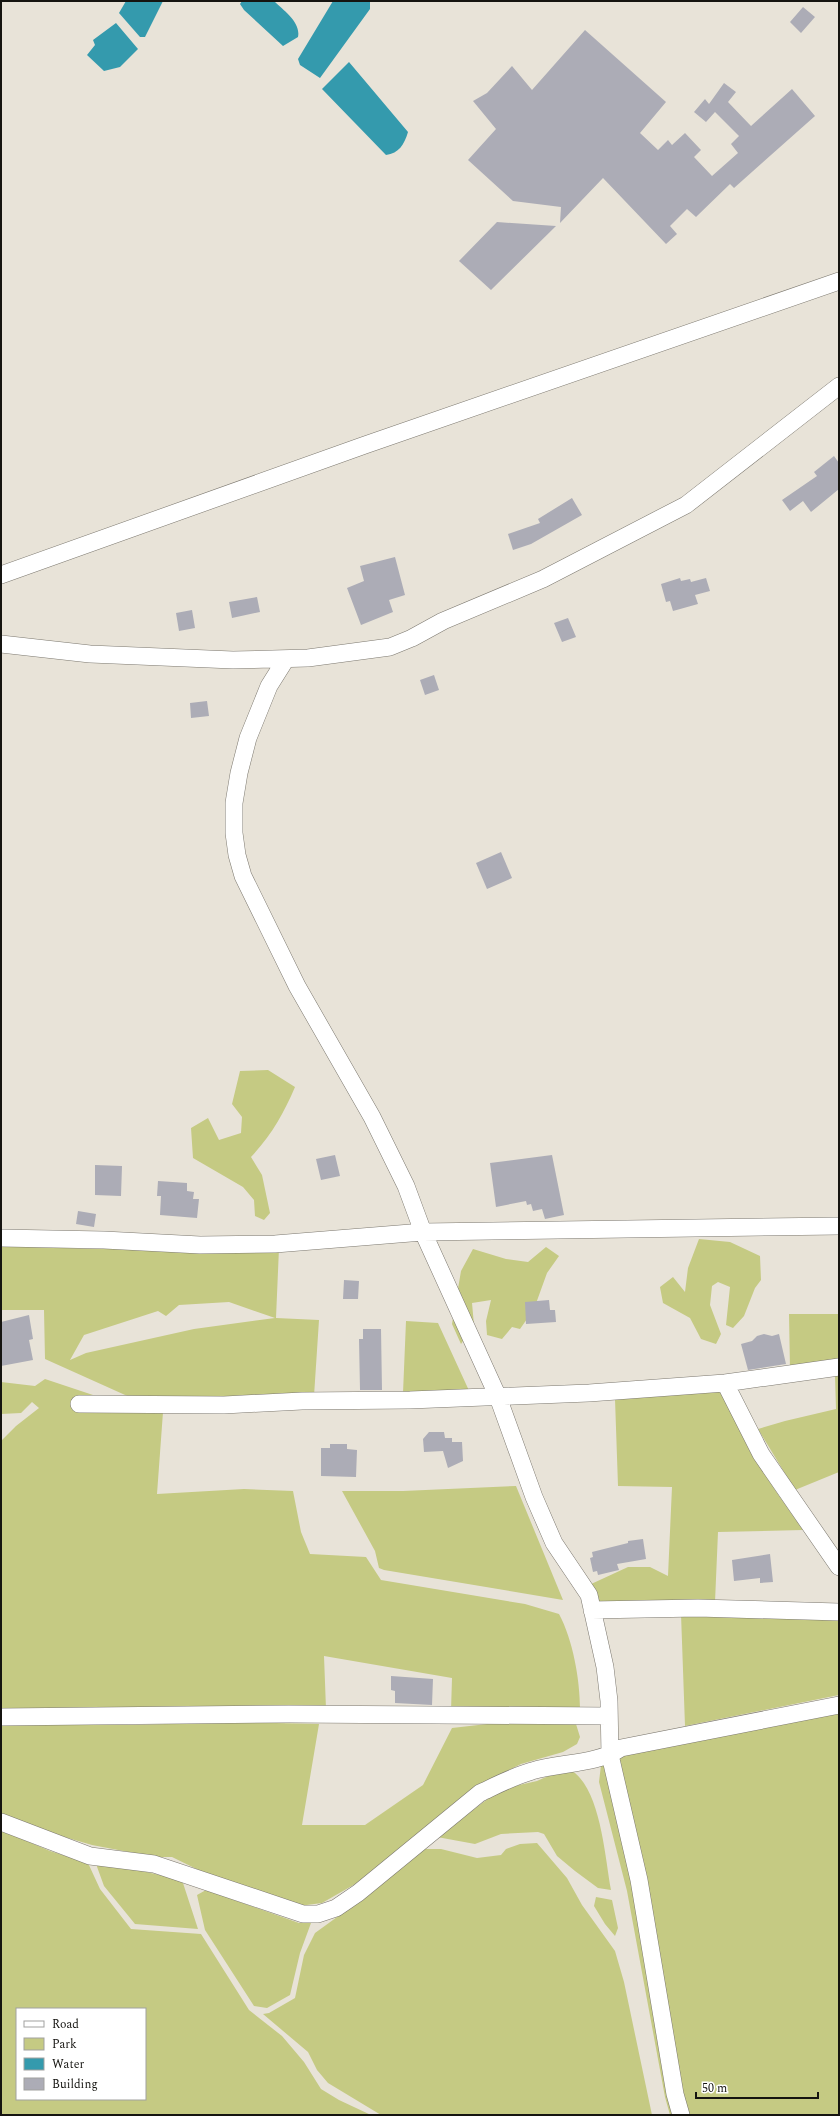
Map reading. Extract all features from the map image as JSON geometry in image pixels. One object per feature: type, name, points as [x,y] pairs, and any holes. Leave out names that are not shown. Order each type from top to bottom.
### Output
[{"type":"street","points":[[1,576],[366,445],[839,281]]},
{"type":"street","points":[[1,644],[90,654],[233,660],[286,660],[344,655],[390,647],[412,638],[443,621],[543,579],[686,505],[839,386]]},
{"type":"street","points":[[286,660],[269,686],[248,738],[239,773],[234,803],[234,833],[237,855],[243,876],[297,986],[372,1117],[406,1186],[424,1232],[498,1397],[536,1504],[554,1543],[589,1596],[605,1667],[609,1716],[610,1755],[638,1880],[674,2086],[681,2115]]},
{"type":"street","points":[[1,1238],[104,1240],[200,1245],[275,1244],[424,1232],[839,1226]]},
{"type":"street","points":[[79,1404],[224,1405],[302,1400],[498,1397],[530,1394],[589,1393],[725,1383],[839,1367]]},
{"type":"street","points":[[725,1383],[761,1454],[839,1567]]},
{"type":"street","points":[[592,1610],[698,1608],[839,1612]]},
{"type":"street","points":[[1,1822],[90,1856],[154,1864],[303,1914],[318,1914],[336,1908],[358,1893],[480,1793],[532,1771],[610,1755],[621,1748],[839,1705]]},
{"type":"street","points":[[1,1718],[289,1714],[609,1716]]},
{"type":"green space","points":[[268,1070],[295,1087],[276,1124],[251,1157],[262,1175],[270,1213],[264,1220],[255,1216],[254,1200],[243,1187],[193,1158],[191,1128],[208,1118],[219,1140],[241,1133],[242,1117],[232,1104],[240,1071]]},
{"type":"green space","points":[[699,1239],[730,1242],[760,1256],[761,1280],[755,1288],[744,1316],[733,1328],[726,1325],[730,1287],[718,1282],[712,1286],[710,1305],[721,1334],[716,1344],[701,1339],[690,1318],[663,1303],[660,1287],[673,1277],[685,1292],[688,1268]]},
{"type":"green space","points":[[1,1246],[97,1249],[279,1248],[276,1318],[319,1320],[314,1396],[134,1399],[45,1359],[44,1310],[1,1310]],"holes":[[[229,1302],[275,1318],[194,1329],[86,1353],[70,1360],[84,1335],[158,1311],[166,1316],[179,1305]]]},
{"type":"green space","points":[[546,1247],[559,1256],[547,1273],[534,1309],[520,1329],[512,1327],[502,1339],[487,1335],[486,1321],[491,1300],[472,1303],[474,1325],[461,1344],[452,1324],[461,1271],[473,1249],[506,1259],[528,1262]]},
{"type":"green space","points":[[789,1314],[839,1314],[839,1361],[790,1369]]},
{"type":"green space","points":[[406,1321],[438,1323],[471,1395],[403,1393]]},
{"type":"green space","points":[[835,1376],[839,1376],[839,1472],[795,1490],[758,1429],[836,1409]]},
{"type":"green space","points":[[45,1379],[105,1399],[72,1399],[72,1407],[163,1412],[157,1494],[244,1489],[293,1491],[301,1532],[310,1554],[366,1557],[381,1580],[525,1604],[559,1614],[564,1624],[575,1660],[579,1686],[580,1709],[531,1707],[451,1711],[452,1678],[324,1656],[326,1709],[1,1709],[1,1441],[16,1426],[39,1408],[32,1402],[21,1413],[1,1414],[1,1382],[35,1386]]},
{"type":"green space","points":[[714,1390],[723,1394],[775,1490],[803,1530],[718,1532],[715,1602],[593,1603],[589,1585],[628,1567],[650,1567],[668,1576],[672,1487],[618,1486],[615,1399]]},
{"type":"green space","points":[[516,1486],[563,1600],[379,1568],[375,1551],[342,1491],[403,1491]]},
{"type":"green space","points":[[681,1614],[839,1620],[839,1695],[685,1726]]},
{"type":"green space","points":[[839,1711],[839,2115],[670,2115],[665,2097],[627,1891],[599,1782],[601,1765],[617,1755]]},
{"type":"green space","points":[[233,1722],[319,1724],[302,1825],[365,1825],[423,1785],[452,1728],[496,1723],[576,1724],[580,1737],[577,1744],[563,1752],[521,1764],[475,1787],[357,1883],[322,1903],[299,1906],[223,1882],[172,1857],[155,1857],[92,1845],[37,1829],[1,1814],[1,1724],[132,1725]]},
{"type":"green space","points":[[564,1769],[575,1773],[584,1783],[591,1796],[604,1844],[611,1890],[598,1888],[575,1871],[557,1856],[544,1834],[538,1832],[501,1834],[475,1844],[437,1837],[501,1789],[537,1781]]},
{"type":"green space","points":[[1,1830],[50,1851],[88,1863],[100,1889],[131,1929],[201,1934],[249,2010],[282,2036],[304,2062],[321,2089],[339,2100],[371,2115],[1,2115]]},
{"type":"green space","points":[[537,1843],[567,1878],[582,1905],[615,1951],[624,1982],[652,2115],[381,2115],[328,2083],[317,2070],[308,2052],[263,2014],[269,2013],[295,1998],[304,1955],[315,1933],[362,1899],[421,1849],[441,1849],[477,1858],[501,1855],[506,1849],[520,1844]]},
{"type":"green space","points":[[96,1864],[124,1867],[182,1880],[198,1929],[135,1924],[104,1886]]},
{"type":"green space","points":[[206,1890],[299,1923],[311,1923],[300,1953],[290,1995],[267,2008],[254,2006],[205,1930],[197,1895]]},
{"type":"green space","points":[[596,1897],[612,1900],[618,1928],[615,1936],[605,1924],[594,1906]]},
{"type":"water","points":[[126,1],[163,1],[145,37],[140,37],[119,13]]},
{"type":"water","points":[[242,1],[274,1],[291,17],[297,26],[298,37],[283,46],[244,10],[240,4]]},
{"type":"water","points":[[333,1],[370,1],[370,9],[320,78],[300,65],[298,59]]},
{"type":"water","points":[[116,23],[138,49],[120,67],[104,71],[87,55],[95,45],[93,40]]},
{"type":"water","points":[[349,62],[408,132],[405,141],[400,148],[391,154],[386,155],[322,89]]},
{"type":"building","points":[[803,7],[815,17],[801,33],[790,22]]},
{"type":"building","points":[[585,30],[666,102],[640,133],[658,150],[668,140],[672,145],[685,133],[701,150],[694,157],[712,176],[738,153],[731,144],[739,136],[715,112],[706,122],[694,112],[705,99],[709,104],[724,83],[736,92],[728,102],[751,126],[792,89],[815,116],[734,188],[730,184],[696,217],[687,209],[670,226],[677,234],[666,244],[603,178],[560,223],[561,207],[513,201],[468,160],[496,129],[473,101],[487,93],[512,66],[532,90]]},
{"type":"building","points":[[497,222],[556,226],[491,290],[459,261]]},
{"type":"building","points":[[834,456],[839,463],[839,489],[811,512],[803,501],[790,511],[782,500],[817,476],[814,472]]},
{"type":"building","points":[[572,498],[582,515],[531,544],[513,550],[508,534],[540,523],[538,519]]},
{"type":"building","points":[[395,557],[405,595],[389,600],[393,612],[361,625],[347,588],[364,581],[360,566]]},
{"type":"building","points":[[680,578],[681,581],[690,579],[691,582],[706,578],[710,591],[695,595],[698,604],[673,611],[670,601],[666,602],[661,584]]},
{"type":"building","points":[[257,597],[260,612],[232,618],[229,602]]},
{"type":"building","points":[[192,610],[195,628],[179,631],[176,613]]},
{"type":"building","points":[[568,618],[576,637],[562,642],[554,623]]},
{"type":"building","points":[[434,675],[439,690],[425,695],[420,680]]},
{"type":"building","points":[[207,701],[209,716],[191,718],[190,703]]},
{"type":"building","points":[[501,852],[512,878],[487,889],[476,863]]},
{"type":"building","points":[[335,1155],[340,1176],[321,1180],[316,1159]]},
{"type":"building","points":[[552,1155],[564,1215],[545,1219],[542,1209],[533,1211],[531,1204],[527,1205],[526,1201],[496,1207],[490,1163]]},
{"type":"building","points":[[95,1165],[122,1166],[121,1196],[95,1195]]},
{"type":"building","points":[[158,1181],[187,1183],[187,1191],[194,1192],[193,1199],[199,1199],[197,1218],[160,1215],[161,1196],[157,1196]]},
{"type":"building","points":[[78,1211],[96,1214],[94,1227],[76,1224]]},
{"type":"building","points":[[344,1280],[359,1281],[358,1299],[343,1299]]},
{"type":"building","points":[[549,1300],[550,1310],[555,1310],[556,1322],[526,1324],[525,1302]]},
{"type":"building","points":[[29,1315],[33,1339],[29,1340],[33,1360],[1,1366],[1,1322]]},
{"type":"building","points":[[363,1329],[381,1329],[382,1390],[360,1390],[359,1339],[363,1339]]},
{"type":"building","points":[[764,1334],[772,1336],[779,1334],[786,1364],[748,1370],[741,1344],[752,1341],[757,1336]]},
{"type":"building","points":[[429,1432],[444,1432],[445,1438],[452,1438],[452,1442],[462,1442],[463,1461],[448,1468],[443,1451],[424,1452],[423,1439]]},
{"type":"building","points":[[330,1444],[347,1444],[347,1449],[357,1450],[356,1477],[321,1476],[321,1448],[330,1448]]},
{"type":"building","points":[[643,1539],[646,1559],[617,1564],[619,1570],[598,1575],[597,1571],[593,1572],[590,1558],[593,1557],[592,1552],[628,1543],[628,1541]]},
{"type":"building","points":[[770,1554],[773,1582],[760,1583],[760,1578],[734,1581],[732,1560]]},
{"type":"building","points":[[391,1676],[433,1679],[432,1705],[395,1703],[395,1691],[391,1690]]}]
